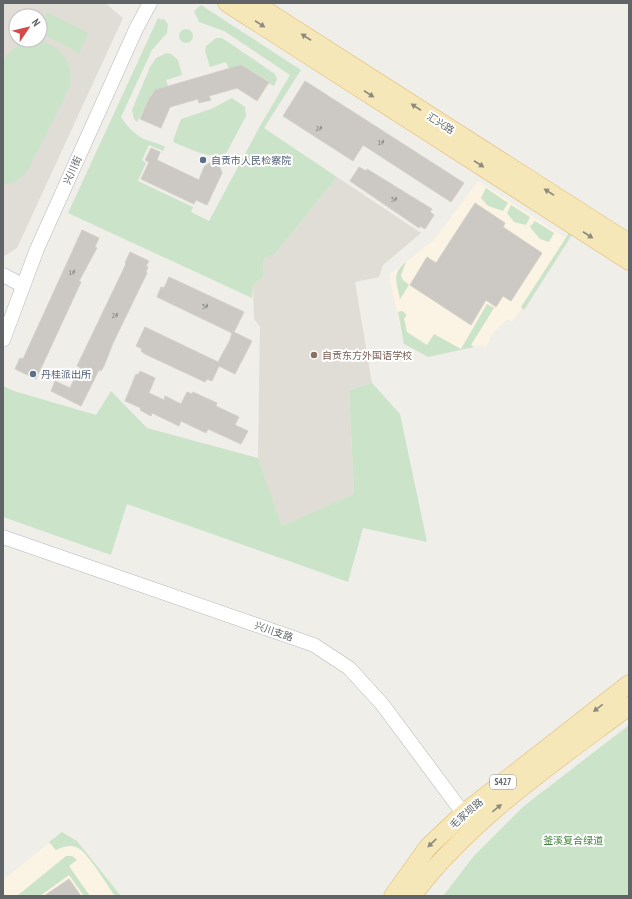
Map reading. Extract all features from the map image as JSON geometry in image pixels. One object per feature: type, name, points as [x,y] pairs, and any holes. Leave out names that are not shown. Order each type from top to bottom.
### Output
[{"type":"main road","points":[[227,3],[629,261]]},
{"type":"main road","name":"汇兴路","points":[[254,3],[629,243]]},
{"type":"main road","name":"毛家坝路","points":[[412,896],[469,820],[629,684]]},
{"type":"main road","name":"毛家坝路","points":[[393,896],[428,848],[629,706]]},
{"type":"street","name":"兴川街","points":[[3,340],[22,285],[37,249],[126,50],[150,3]]},
{"type":"street","points":[[3,276],[22,285]]},
{"type":"street","name":"兴川支路","points":[[3,537],[314,645],[349,668],[382,704],[469,820]]},
{"type":"shaded area","points":[[3,3],[105,3],[123,18],[17,248],[3,257]]},
{"type":"shaded area","name":"自贡东方外国语学校","points":[[337,177],[421,233],[383,265],[379,277],[355,282],[372,383],[349,390],[354,494],[282,527],[258,458],[260,327],[254,319],[253,285],[263,277],[264,259],[276,253]]},
{"type":"shaded area","points":[[478,181],[569,240],[512,322],[507,319],[493,333],[489,340],[490,341],[485,347],[482,345],[428,357],[404,344],[389,275],[434,240]]},
{"type":"shaded area","points":[[62,832],[77,841],[121,896],[3,896],[3,880]]},
{"type":"green space","points":[[201,5],[301,70],[264,128],[337,177],[276,253],[264,259],[263,277],[253,285],[252,298],[68,213],[158,18],[162,20],[163,18],[168,24],[167,33],[152,50],[121,117],[137,135],[165,147],[163,151],[149,145],[142,160],[146,163],[138,181],[193,207],[191,212],[209,221],[260,126],[290,75],[224,31],[199,22],[194,11]]},
{"type":"green space","points":[[48,12],[89,33],[79,53],[48,37]]},
{"type":"green space","points":[[183,29],[189,29],[193,33],[193,39],[189,43],[183,43],[179,39],[179,33]]},
{"type":"green space","points":[[216,38],[222,38],[275,74],[277,79],[274,86],[268,83],[269,81],[241,65],[229,69],[226,62],[210,67],[205,51],[206,46]]},
{"type":"green space","points":[[48,44],[55,47],[65,58],[68,64],[71,79],[70,87],[27,172],[15,182],[3,185],[3,60],[14,48],[48,48]]},
{"type":"green space","points":[[166,53],[171,54],[178,60],[182,75],[166,80],[168,86],[155,90],[137,122],[134,119],[132,110],[150,67],[156,58]]},
{"type":"green space","points":[[232,98],[245,107],[246,116],[227,152],[215,156],[208,155],[194,151],[173,141],[181,119],[211,109]]},
{"type":"green space","points":[[486,188],[508,203],[503,211],[488,206],[481,198]]},
{"type":"green space","points":[[511,205],[530,217],[526,225],[514,222],[507,213]]},
{"type":"green space","points":[[535,221],[554,233],[549,242],[540,239],[530,227]]},
{"type":"green space","points":[[569,233],[572,235],[524,310],[521,307]]},
{"type":"green space","points":[[406,262],[401,275],[403,280],[409,285],[400,299],[396,279],[398,270]]},
{"type":"green space","points":[[487,304],[494,308],[471,345],[474,347],[428,357],[404,344],[398,312],[402,311],[406,314],[406,317],[404,318],[407,332],[427,345],[434,334],[461,349]]},
{"type":"green space","points":[[372,383],[400,414],[427,542],[363,528],[348,582],[127,504],[111,555],[3,517],[3,386],[14,391],[96,415],[111,391],[147,428],[258,458],[282,526],[354,494],[349,390]]},
{"type":"green space","name":"釜溪复合绿道","points":[[629,725],[629,896],[443,896],[473,857],[524,806]]},
{"type":"green space","points":[[62,832],[77,841],[121,896],[115,896],[92,862],[78,848],[69,846],[56,850],[49,842]]},
{"type":"green space","points":[[66,856],[72,856],[77,860],[69,866],[90,896],[84,896],[69,875],[40,896],[17,896]]},
{"type":"building","points":[[241,65],[269,82],[257,101],[237,88],[209,96],[211,100],[199,103],[198,99],[170,107],[161,128],[140,119],[150,97],[155,90]]},
{"type":"building","points":[[305,81],[464,183],[451,202],[363,145],[353,161],[283,116]]},
{"type":"building","points":[[151,148],[160,152],[157,160],[199,180],[204,167],[209,163],[216,163],[220,167],[222,173],[207,205],[196,200],[194,204],[141,179],[149,162],[145,160]]},
{"type":"building","points":[[359,167],[366,171],[367,169],[432,209],[430,212],[434,215],[425,229],[420,226],[419,228],[350,181]]},
{"type":"building","points":[[475,203],[505,223],[503,227],[542,253],[511,301],[503,296],[496,307],[486,300],[471,325],[410,285],[427,257],[436,263]]},
{"type":"building","points":[[82,230],[99,238],[95,247],[97,248],[79,281],[81,282],[36,379],[15,369],[20,358],[23,359]]},
{"type":"building","points":[[130,252],[149,261],[146,266],[148,267],[147,273],[113,343],[104,366],[101,371],[99,370],[81,406],[51,391],[55,381],[70,388],[80,367],[77,366],[126,264],[125,263]]},
{"type":"building","points":[[169,277],[244,312],[234,332],[252,341],[235,374],[219,366],[212,381],[207,379],[205,382],[145,354],[141,351],[142,349],[136,346],[145,327],[218,362],[230,340],[232,333],[157,297],[161,287],[164,288]]},
{"type":"building","points":[[140,371],[155,378],[149,393],[164,400],[165,396],[181,404],[187,392],[192,394],[193,392],[217,403],[216,406],[239,417],[235,425],[248,431],[241,444],[208,429],[206,433],[181,421],[179,426],[152,413],[151,416],[140,410],[141,408],[125,401],[136,374],[138,375]]},
{"type":"building","points":[[69,879],[81,896],[44,896]]},
{"type":"place","name":"自贡市人民检察院","points":[[203,160]]},
{"type":"place","name":"自贡东方外国语学校","points":[[314,355]]},
{"type":"place","name":"丹桂派出所","points":[[33,374]]}]
